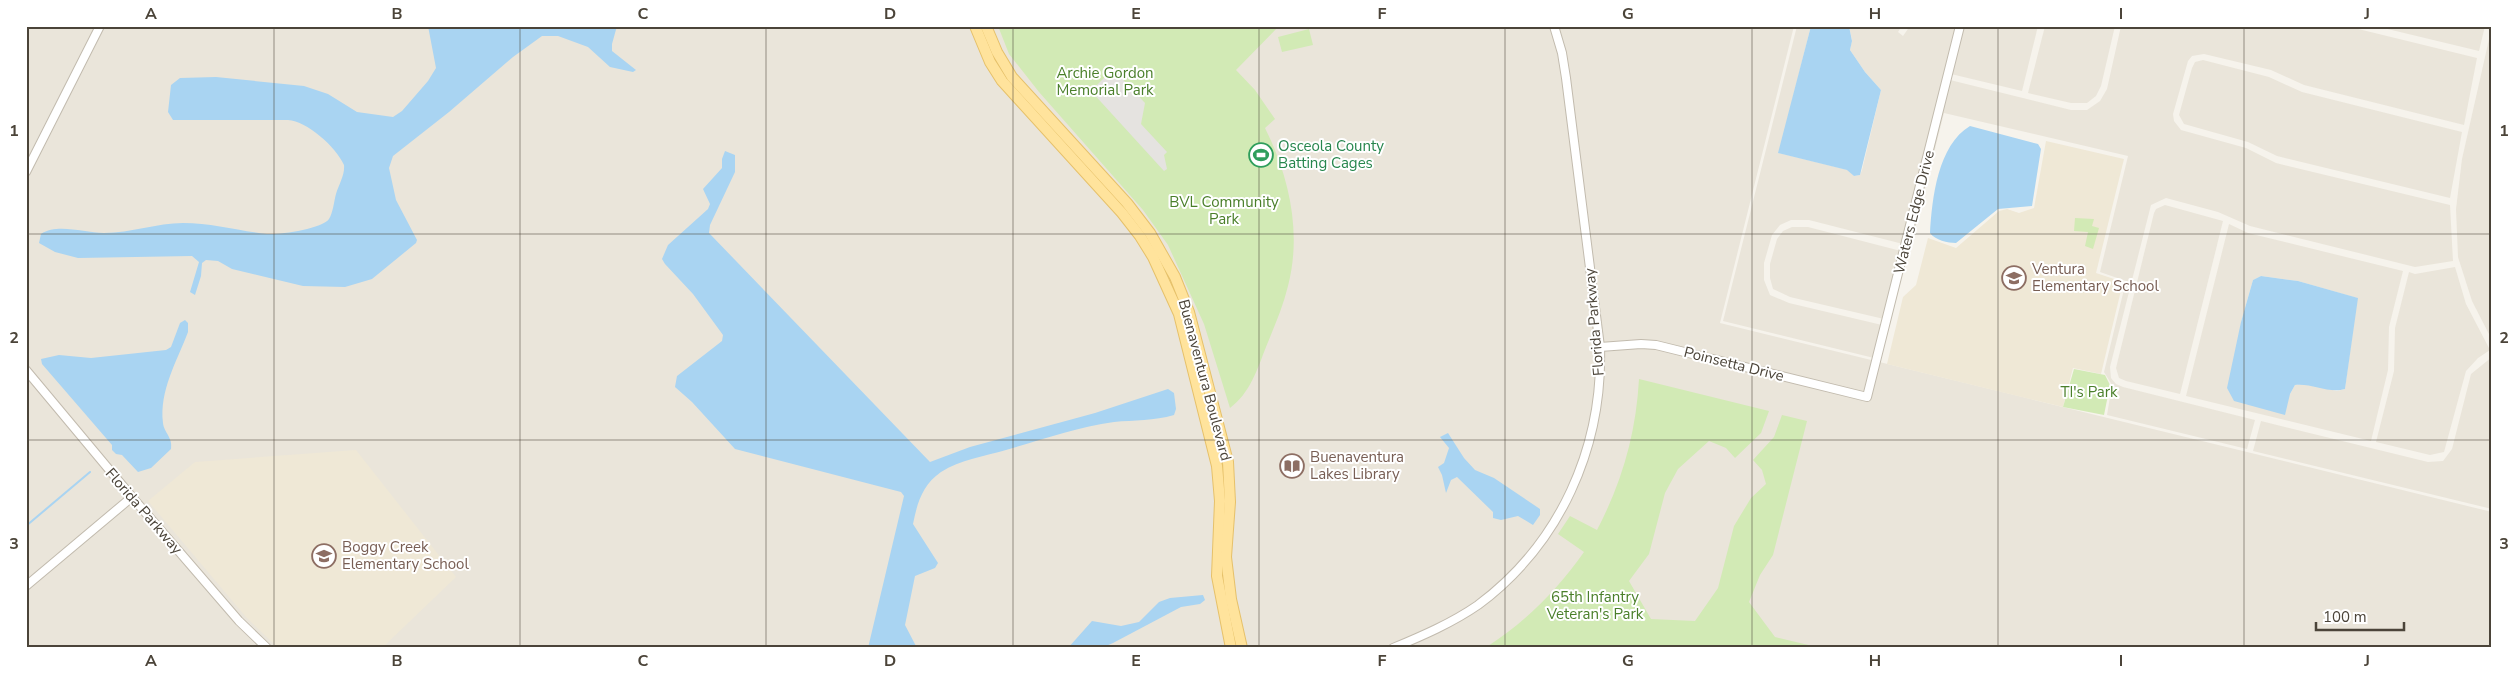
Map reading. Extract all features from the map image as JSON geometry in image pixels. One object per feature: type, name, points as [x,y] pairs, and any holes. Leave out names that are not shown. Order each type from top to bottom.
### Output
[{"type":"main road","name":"Buenaventura Boulevard","points":[[975,26],[990,62],[1002,81],[1122,213],[1153,257],[1169,291],[1181,322],[1217,466],[1220,501],[1217,576],[1231,648]]},
{"type":"main road","name":"Buenaventura Boulevard","points":[[986,26],[997,52],[1012,77],[1127,203],[1150,233],[1175,277],[1189,312],[1228,462],[1230,502],[1226,557],[1230,599],[1242,648]]},
{"type":"street","points":[[26,172],[100,26]]},
{"type":"street","name":"Florida Parkway","points":[[1393,648],[1454,620],[1477,605],[1502,585],[1528,558],[1558,518],[1577,481],[1592,436],[1600,387],[1600,347],[1566,78],[1562,53],[1554,26]]},
{"type":"street","name":"Waters Edge Drive","points":[[1868,397],[1960,26]]},
{"type":"street","name":"Poinsetta Drive","points":[[1600,347],[1656,345],[1868,397]]},
{"type":"street","name":"Florida Parkway","points":[[26,370],[239,621],[267,648]]},
{"type":"street","points":[[26,586],[132,497]]},
{"type":"shaded area","points":[[26,26],[1794,26],[1720,323],[2492,512],[2492,648],[26,648]]},
{"type":"shaded area","points":[[1797,26],[1811,26],[1779,153],[1848,170],[1854,176],[1860,175],[1862,170],[1881,90],[1865,72],[1850,50],[1852,40],[1849,26],[1902,26],[1898,32],[1903,36],[1910,26],[1957,26],[1903,244],[1809,220],[1791,220],[1780,225],[1772,235],[1764,263],[1764,280],[1770,295],[1789,303],[1882,325],[1874,358],[1723,321]]},
{"type":"shaded area","points":[[1963,26],[2038,26],[2022,91],[1951,74]]},
{"type":"shaded area","points":[[2045,26],[2115,26],[2101,86],[2096,96],[2087,103],[2071,103],[2028,93]]},
{"type":"shaded area","points":[[2121,26],[2346,26],[2477,58],[2464,125],[2304,85],[2271,70],[2204,54],[2192,56],[2188,61],[2173,114],[2174,121],[2181,130],[2246,148],[2276,163],[2450,205],[2453,261],[2415,267],[2250,226],[2218,212],[2166,198],[2151,205],[2110,367],[2111,378],[2116,384],[2123,387],[2255,420],[2247,449],[2107,415],[2112,385],[2104,372],[2126,281],[2100,272],[2128,156],[1944,113],[1911,245],[1909,245],[1950,80],[2071,110],[2087,110],[2100,101],[2107,89]]},
{"type":"shaded area","points":[[2375,26],[2485,26],[2479,51]]},
{"type":"shaded area","points":[[2492,26],[2492,340],[2472,301],[2458,257],[2456,209],[2462,159]]},
{"type":"shaded area","points":[[2203,60],[2269,77],[2302,92],[2462,132],[2450,198],[2277,156],[2248,142],[2184,124],[2179,115],[2192,68],[2195,62]]},
{"type":"shaded area","points":[[1113,69],[1145,103],[1141,124],[1167,152],[1164,155],[1167,169],[1164,171],[1091,91]]},
{"type":"shaded area","name":"Ventura Elementary School","points":[[2046,141],[2124,159],[2096,273],[2123,282],[2101,374],[2073,368],[2063,407],[1887,364],[1903,297],[1916,285],[1928,238],[1956,248],[1999,211],[2007,209],[2019,213],[2034,208]]},
{"type":"shaded area","points":[[2165,205],[2223,221],[2180,394],[2126,381],[2119,378],[2116,368],[2154,213],[2156,209]]},
{"type":"shaded area","points":[[2229,224],[2248,233],[2403,271],[2389,327],[2388,370],[2371,441],[2186,396]],"holes":[[[2261,276],[2298,281],[2357,298],[2345,389],[2337,391],[2307,384],[2295,385],[2290,394],[2241,322],[2253,280]]]},
{"type":"shaded area","points":[[1792,227],[1808,227],[1901,251],[1884,319],[1790,297],[1773,289],[1770,278],[1770,264],[1777,239],[1783,231]]},
{"type":"shaded area","points":[[2455,267],[2466,304],[2490,350],[2478,358],[2466,371],[2444,452],[2430,455],[2376,442],[2394,371],[2395,328],[2409,272],[2415,274]]},
{"type":"shaded area","points":[[2492,357],[2492,509],[2253,451],[2261,421],[2428,462],[2443,461],[2452,449],[2471,374]]},
{"type":"shaded area","points":[[356,450],[456,577],[382,648],[278,648],[246,617],[148,501],[195,462]]},
{"type":"green space","points":[[998,26],[1279,26],[1236,70],[1255,90],[1275,119],[1265,128],[1281,165],[1291,205],[1294,245],[1292,266],[1284,302],[1256,372],[1243,395],[1230,408],[1204,324],[1168,245],[1143,210],[1039,92],[1009,54]]},
{"type":"green space","points":[[1309,29],[1313,45],[1282,52],[1278,37]]},
{"type":"green space","points":[[2075,218],[2094,219],[2092,226],[2099,228],[2093,249],[2085,246],[2088,232],[2074,231]]},
{"type":"green space","name":"TI's Park","points":[[2074,369],[2105,375],[2110,385],[2104,415],[2063,407]]},
{"type":"green space","name":"65th Infantry Veteran's Park","points":[[1639,379],[1769,411],[1761,433],[1735,458],[1726,448],[1709,441],[1678,469],[1665,493],[1649,554],[1629,581],[1651,619],[1695,621],[1718,588],[1734,526],[1751,498],[1766,484],[1762,470],[1753,460],[1774,437],[1782,415],[1807,421],[1773,555],[1760,575],[1749,602],[1775,637],[1821,648],[1485,648],[1527,617],[1563,580],[1584,552],[1558,534],[1570,516],[1597,530],[1614,494],[1626,457],[1635,419]]},
{"type":"water","points":[[428,26],[617,26],[612,51],[636,70],[633,72],[610,67],[588,47],[558,36],[542,36],[513,57],[449,112],[393,156],[389,168],[396,200],[417,240],[416,243],[372,279],[345,287],[303,286],[232,269],[218,261],[206,260],[202,263],[201,276],[195,295],[190,292],[199,262],[192,256],[78,258],[55,252],[39,243],[41,234],[55,229],[114,233],[183,223],[204,224],[273,234],[300,231],[325,223],[332,214],[344,169],[340,158],[328,143],[312,130],[296,121],[173,120],[168,112],[171,85],[180,78],[216,77],[304,86],[328,94],[357,112],[393,117],[402,111],[428,81],[436,68]]},
{"type":"water","points":[[1811,26],[1849,26],[1852,41],[1850,50],[1865,72],[1881,90],[1860,175],[1854,176],[1847,170],[1778,153]]},
{"type":"water","points":[[1970,126],[2038,144],[2041,149],[2032,206],[1998,209],[1956,243],[1949,242],[1938,239],[1930,233],[1935,189],[1944,159],[1951,146],[1959,135]]},
{"type":"water","points":[[725,151],[735,155],[735,172],[710,225],[709,233],[930,462],[970,447],[1095,413],[1168,389],[1174,393],[1176,409],[1174,415],[1100,424],[1073,430],[964,461],[948,468],[935,477],[921,495],[913,524],[938,563],[935,568],[915,576],[905,625],[917,648],[868,648],[904,496],[901,492],[735,449],[692,402],[675,387],[677,376],[722,341],[723,335],[693,294],[662,259],[668,245],[708,209],[710,204],[703,189],[722,168],[722,159]]},
{"type":"water","points":[[2261,276],[2298,281],[2358,298],[2345,389],[2333,390],[2308,385],[2295,385],[2290,394],[2285,415],[2234,401],[2227,388],[2241,322],[2253,280]]},
{"type":"water","points":[[185,320],[188,323],[188,332],[166,388],[162,411],[165,430],[171,441],[171,449],[151,468],[138,472],[122,455],[116,454],[112,450],[112,445],[42,364],[41,359],[59,355],[91,358],[166,350],[171,347],[180,323]]},
{"type":"water","points":[[1448,433],[1464,458],[1475,470],[1494,478],[1540,509],[1540,515],[1533,525],[1518,516],[1501,520],[1493,518],[1493,512],[1457,477],[1451,480],[1446,493],[1438,467],[1444,463],[1449,448],[1440,437]]},
{"type":"water","points":[[1203,595],[1205,600],[1200,604],[1181,607],[1101,648],[1068,648],[1092,621],[1121,626],[1139,622],[1159,602],[1170,598]]},
{"type":"waterway","points":[[26,526],[90,472]]},
{"type":"place","name":"Osceola County Batting Cages","points":[[1261,155]]},
{"type":"place","name":"Ventura Elementary School","points":[[2014,278]]},
{"type":"place","name":"Buenaventura Lakes Library","points":[[1292,466]]},
{"type":"place","name":"Boggy Creek Elementary School","points":[[324,556]]},
{"type":"park label","name":"Archie Gordon Memorial Park","points":[[1105,82]]},
{"type":"park label","name":"BVL Community Park","points":[[1224,210]]}]
